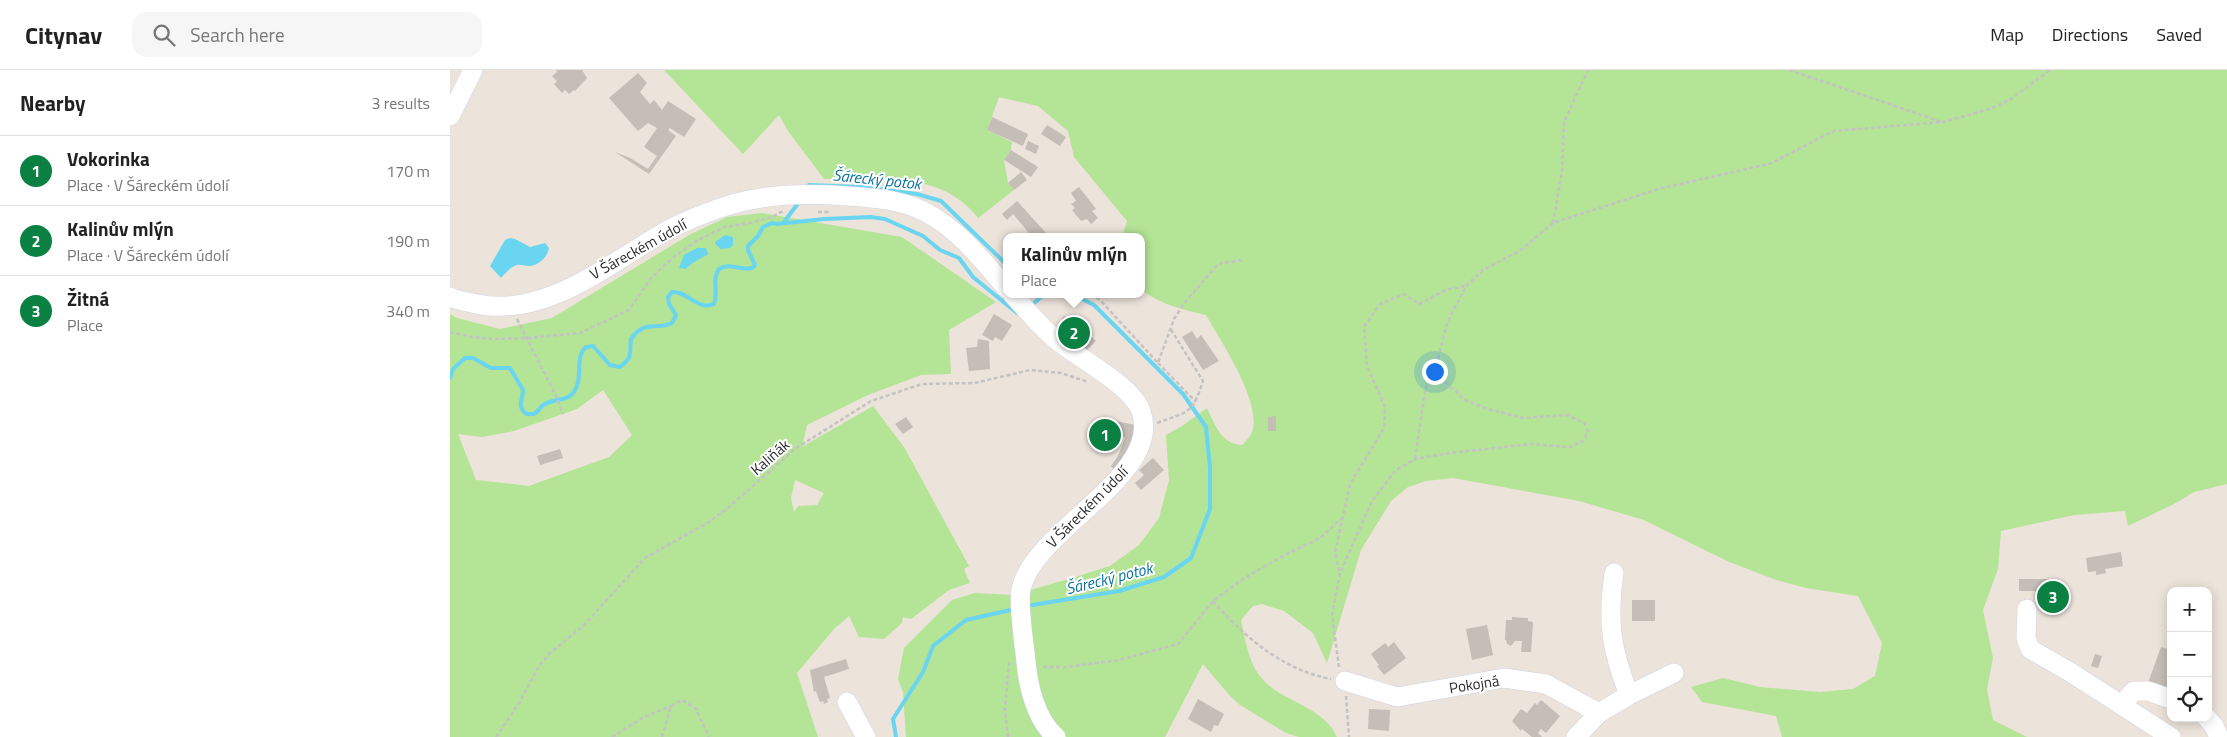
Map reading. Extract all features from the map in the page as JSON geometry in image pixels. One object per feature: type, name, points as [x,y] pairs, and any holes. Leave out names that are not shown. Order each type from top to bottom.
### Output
[{"type":"street","points":[[450,116],[473,70]]},
{"type":"street","name":"V Šáreckém údolí","points":[[450,297],[486,307],[512,306],[537,301],[573,286],[669,229],[725,206],[764,198],[822,194],[872,198],[912,205],[934,217],[966,242],[1003,285]]},
{"type":"street","points":[[1023,306],[1068,348],[1124,389],[1141,410],[1144,428]]},
{"type":"street","name":"V Šáreckém údolí","points":[[1056,737],[1050,732],[1036,708],[1026,667],[1021,589],[1032,566],[1044,550],[1132,462],[1144,428]]},
{"type":"street","points":[[1614,573],[1610,600],[1610,635],[1618,668],[1629,694]]},
{"type":"street","points":[[2027,609],[2026,638],[2030,648],[2171,737]]},
{"type":"street","points":[[1576,737],[1598,713],[1629,694],[1674,673]]},
{"type":"street","name":"Pokojná","points":[[1345,681],[1397,697],[1504,678],[1546,684],[1598,713]]},
{"type":"street","points":[[2121,704],[2134,691],[2148,691],[2167,698]]},
{"type":"street","points":[[847,702],[866,737]]},
{"type":"street","points":[[2210,722],[2219,737]]},
{"type":"path","points":[[1553,223],[1562,171],[1564,122],[1588,70]]},
{"type":"path","points":[[1789,70],[1943,122]]},
{"type":"path","points":[[1415,459],[1425,391],[1438,358],[1447,323],[1466,286],[1483,270],[1521,250],[1553,223],[1658,189],[1769,164],[1834,132],[1943,122],[1990,109],[2011,99],[2050,70]]},
{"type":"path","points":[[450,332],[472,337],[528,338],[580,333],[620,315],[634,304],[651,278],[676,255],[696,241],[725,227],[750,224],[772,217],[787,209]]},
{"type":"path","points":[[817,211],[833,212]]},
{"type":"path","points":[[1158,363],[1170,328],[1183,305],[1215,267],[1222,263],[1244,260]]},
{"type":"path","points":[[1340,572],[1335,553],[1350,484],[1384,428],[1385,407],[1367,366],[1364,327],[1380,304],[1404,294],[1419,304],[1446,290],[1466,286]]},
{"type":"path","points":[[1097,298],[1196,403]]},
{"type":"path","points":[[512,306],[563,414]]},
{"type":"path","points":[[1144,428],[1188,411],[1196,403],[1203,381],[1170,328]]},
{"type":"path","points":[[1349,737],[1345,681],[1338,663],[1332,615],[1340,572],[1372,501],[1396,470],[1415,459],[1531,444],[1570,447],[1583,441],[1588,431],[1584,423],[1567,415],[1522,418],[1488,409],[1465,400],[1444,381],[1438,358]]},
{"type":"path","name":"Kaliňák","points":[[496,737],[519,703],[540,666],[550,654],[583,626],[645,558],[709,522],[729,507],[794,449],[872,401],[922,384],[975,383],[1030,370],[1061,373],[1089,383]]},
{"type":"path","points":[[1026,667],[1067,666],[1119,660],[1178,644],[1213,601],[1243,579],[1279,558],[1320,538],[1342,518]]},
{"type":"path","points":[[1213,601],[1258,646],[1312,675],[1345,681]]},
{"type":"path","points":[[1008,737],[1005,709],[1010,653]]},
{"type":"path","points":[[612,737],[644,717],[682,700],[696,709],[709,737]]},
{"type":"path","points":[[662,737],[671,706]]},
{"type":"green space","points":[[664,70],[2227,70],[2227,484],[2194,492],[2174,504],[2128,526],[2125,511],[2074,515],[2001,531],[1998,569],[1983,610],[1993,658],[1987,689],[1993,720],[2027,737],[1782,737],[1776,716],[1702,702],[1691,687],[1723,678],[1760,687],[1820,692],[1853,689],[1875,676],[1882,643],[1858,596],[1806,588],[1776,580],[1727,561],[1644,520],[1579,501],[1453,478],[1426,481],[1408,487],[1391,501],[1361,550],[1327,663],[1313,633],[1284,611],[1262,604],[1253,606],[1241,620],[1250,656],[1259,675],[1278,692],[1321,717],[1337,737],[1299,737],[1286,733],[1240,705],[1203,664],[1165,737],[906,737],[903,692],[898,679],[904,648],[952,600],[975,593],[1013,595],[1110,566],[1139,545],[1159,518],[1169,480],[1166,435],[1207,408],[1216,427],[1224,437],[1235,444],[1242,445],[1253,429],[1250,402],[1238,371],[1206,315],[1164,303],[1145,292],[1145,233],[1123,233],[1127,221],[1074,157],[1068,131],[1038,106],[999,97],[987,130],[1012,142],[1011,150],[1004,160],[1008,183],[1014,190],[978,218],[963,203],[946,192],[927,185],[907,180],[824,179],[788,131],[779,115],[743,154]]},
{"type":"green space","points":[[762,213],[902,237],[996,302],[949,330],[951,374],[921,375],[868,395],[807,425],[802,447],[873,406],[904,447],[969,566],[964,569],[970,583],[949,590],[911,619],[903,617],[902,623],[884,639],[859,637],[849,616],[834,629],[797,673],[818,737],[450,737],[450,314],[457,318],[500,329],[552,318],[689,235],[727,217]],"holes":[[[603,390],[632,435],[609,457],[529,486],[476,480],[458,434],[482,437],[514,431],[577,409]],[[795,480],[824,493],[817,505],[798,506],[794,512],[791,498]]]},
{"type":"water","points":[[725,235],[733,237],[733,245],[730,248],[721,249],[715,242]]},
{"type":"water","points":[[510,238],[530,247],[545,243],[549,248],[545,257],[533,266],[515,266],[508,270],[501,278],[490,266],[505,240]]},
{"type":"water","points":[[697,248],[706,248],[708,254],[686,269],[679,268],[684,255]]},
{"type":"building","points":[[556,70],[582,70],[587,78],[575,91],[569,94],[565,90],[562,93],[554,84],[557,81],[552,76],[557,72]]},
{"type":"building","points":[[638,73],[647,83],[640,92],[650,104],[654,100],[662,110],[668,101],[696,119],[684,137],[670,128],[668,130],[676,136],[649,174],[615,152],[630,158],[648,169],[657,156],[644,147],[657,128],[648,123],[638,131],[609,98]]},
{"type":"building","points":[[992,117],[1028,134],[1023,146],[987,130]]},
{"type":"building","points":[[1047,125],[1066,137],[1060,146],[1041,134]]},
{"type":"building","points":[[1028,141],[1039,146],[1036,154],[1025,149]]},
{"type":"building","points":[[1011,150],[1038,167],[1031,177],[1004,160]]},
{"type":"building","points":[[1021,172],[1027,180],[1014,190],[1008,183]]},
{"type":"building","points":[[1079,187],[1096,209],[1092,211],[1098,218],[1091,224],[1087,219],[1081,221],[1072,210],[1075,208],[1071,204],[1076,201],[1071,193]]},
{"type":"building","points":[[1017,201],[1046,233],[1027,233],[1013,214],[1007,220],[1002,214]]},
{"type":"building","points":[[994,314],[1012,325],[1002,341],[995,337],[993,341],[982,335]]},
{"type":"building","points":[[1064,316],[1083,328],[1096,341],[1086,351],[1056,331]]},
{"type":"building","points":[[1192,331],[1197,339],[1201,335],[1219,361],[1203,370],[1182,337]]},
{"type":"building","points":[[978,339],[989,341],[990,369],[969,371],[966,348],[977,347]]},
{"type":"building","points":[[1276,416],[1276,431],[1268,431],[1268,417]]},
{"type":"building","points":[[906,417],[913,427],[903,434],[895,424]]},
{"type":"building","points":[[1115,421],[1136,425],[1130,449],[1116,472],[1111,466],[1118,456],[1125,438],[1120,435],[1112,450],[1089,438],[1095,425],[1109,432]]},
{"type":"building","points":[[560,449],[563,458],[540,465],[537,456]]},
{"type":"building","points":[[1153,458],[1164,470],[1141,490],[1135,483],[1144,475],[1139,470]]},
{"type":"building","points":[[2121,552],[2123,566],[2105,569],[2106,573],[2096,575],[2096,571],[2088,572],[2086,558]]},
{"type":"building","points":[[2019,579],[2047,579],[2047,584],[2063,585],[2062,604],[2045,602],[2045,591],[2019,591]]},
{"type":"building","points":[[1632,600],[1655,600],[1655,621],[1632,621]]},
{"type":"building","points":[[1512,617],[1528,618],[1528,621],[1533,622],[1531,652],[1521,652],[1522,641],[1515,641],[1511,646],[1507,644],[1505,640],[1506,620],[1512,620]]},
{"type":"building","points":[[1487,625],[1493,655],[1472,660],[1466,629]]},
{"type":"building","points":[[1394,642],[1406,658],[1384,675],[1371,654],[1385,643],[1388,647]]},
{"type":"building","points":[[2161,647],[2167,649],[2167,690],[2148,683]]},
{"type":"building","points":[[2095,654],[2102,656],[2098,668],[2091,666]]},
{"type":"building","points":[[846,659],[849,669],[824,677],[830,698],[824,704],[823,701],[820,702],[816,691],[814,692],[810,670]]},
{"type":"building","points":[[1198,699],[1224,714],[1218,726],[1214,725],[1211,732],[1188,719]]},
{"type":"building","points":[[1541,700],[1560,716],[1546,733],[1541,729],[1538,733],[1542,737],[1532,737],[1522,729],[1521,731],[1512,721],[1521,709],[1527,713],[1535,703],[1537,705]]},
{"type":"building","points":[[1369,709],[1390,710],[1389,731],[1368,729]]},
{"type":"waterway","name":"Šárecký potok","points":[[809,185],[862,187],[917,194],[941,201],[1003,261]]},
{"type":"waterway","name":"Šárecký potok","points":[[784,222],[799,202]]},
{"type":"waterway","name":"Šárecký potok","points":[[450,378],[453,369],[465,358],[473,358],[491,368],[510,368],[523,390],[522,409],[527,414],[534,414],[542,406],[567,397],[574,392],[577,386],[580,356],[586,347],[593,346],[610,365],[620,367],[629,357],[631,339],[636,333],[646,327],[672,323],[676,315],[669,304],[668,297],[672,292],[683,294],[703,305],[714,304],[716,295],[715,281],[719,269],[727,266],[752,268],[755,265],[748,246],[758,236],[763,227],[772,223],[871,217],[885,219],[923,236],[940,250],[959,258],[973,277],[1017,313]]},
{"type":"waterway","points":[[1031,306],[1040,298]]},
{"type":"waterway","name":"Šárecký potok","points":[[1026,606],[1119,591],[1164,577],[1191,558],[1210,509],[1210,467],[1206,427],[1183,394],[1094,305],[1080,298]]},
{"type":"waterway","name":"Šárecký potok","points":[[896,737],[893,719],[923,672],[933,646],[966,620],[1015,609]]},
{"type":"place","name":"Kalinův mlýn","points":[[1074,333]]},
{"type":"place","name":"Vokorinka","points":[[1105,435]]},
{"type":"place","name":"Žitná","points":[[2053,597]]}]
